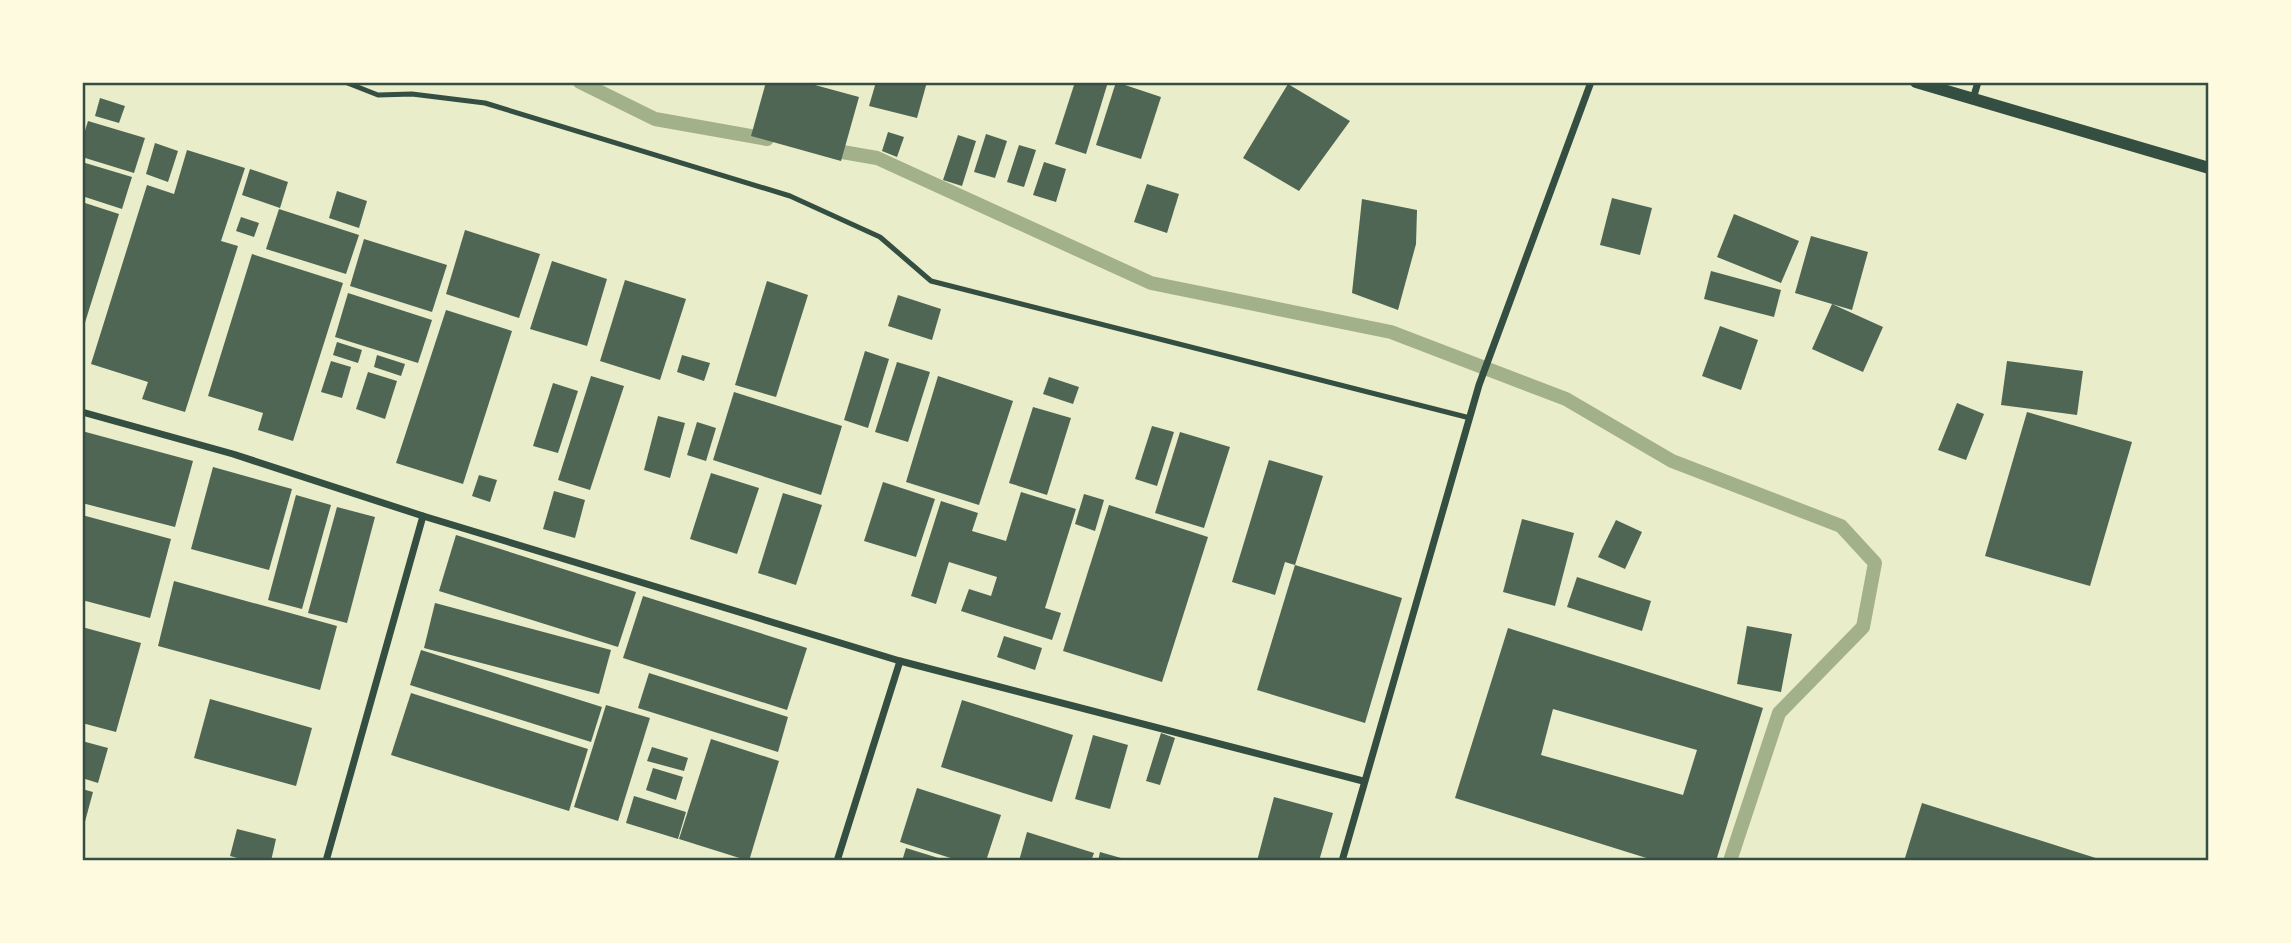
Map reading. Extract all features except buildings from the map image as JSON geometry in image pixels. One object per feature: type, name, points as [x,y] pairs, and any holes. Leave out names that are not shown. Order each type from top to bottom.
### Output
[{"type":"street","points":[[1342,861],[1479,385],[1591,82]]},
{"type":"street","points":[[1916,82],[2209,168]]},
{"type":"street","points":[[1973,99],[1978,82]]},
{"type":"street","points":[[82,412],[233,454],[423,516],[900,661],[1363,781]]},
{"type":"street","points":[[326,861],[423,516]]},
{"type":"street","points":[[837,861],[900,661]]},
{"type":"lane","points":[[345,82],[378,95],[412,94],[485,103],[790,196],[880,237],[931,281],[1469,418]]},
{"type":"waterway","points":[[580,82],[655,119],[767,139]]},
{"type":"waterway","points":[[825,149],[877,158],[1151,283],[1391,332],[1566,399],[1672,461],[1841,526],[1875,563],[1863,627],[1779,713],[1730,861]]}]
